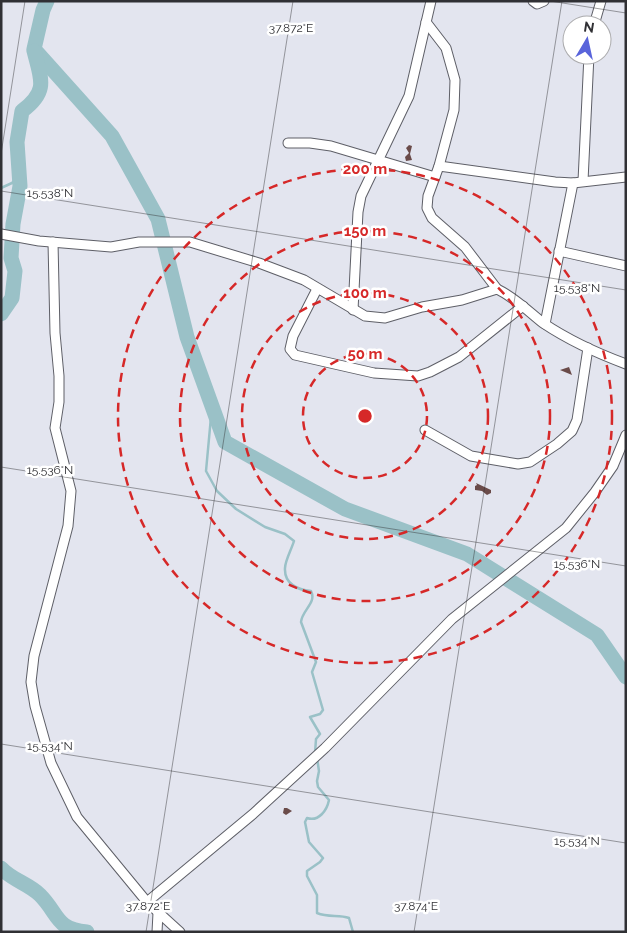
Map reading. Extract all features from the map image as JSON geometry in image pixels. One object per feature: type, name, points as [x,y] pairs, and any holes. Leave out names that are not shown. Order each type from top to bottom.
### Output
[{"type":"street","points":[[353,310],[358,212],[361,196],[409,96],[431,1]]},
{"type":"street","points":[[533,1],[537,4],[544,1]]},
{"type":"street","points":[[597,15],[601,1]]},
{"type":"street","points":[[426,22],[446,48],[455,80],[454,110],[439,166],[428,196],[427,208],[432,218],[465,247],[497,289],[506,293],[545,324],[600,355],[626,364]]},
{"type":"street","points":[[583,181],[589,65]]},
{"type":"street","points":[[288,143],[324,145],[435,177]]},
{"type":"street","points":[[439,166],[555,182],[572,183],[626,177]]},
{"type":"street","points":[[545,324],[572,183]]},
{"type":"street","points":[[1,234],[53,242],[111,247],[139,242],[190,242],[259,263],[304,280],[365,316],[385,318],[422,307],[462,300],[497,289]]},
{"type":"street","points":[[53,242],[55,334],[59,376],[55,428],[70,492],[68,526],[34,656],[31,682],[35,706],[51,763],[77,817],[147,902],[180,932]]},
{"type":"street","points":[[559,251],[626,266]]},
{"type":"street","points":[[317,288],[293,336],[290,349],[295,355],[374,373],[418,376],[430,372],[459,357],[523,306]]},
{"type":"street","points":[[425,430],[471,456],[518,464],[530,462],[557,444],[572,431],[577,420],[588,348]]},
{"type":"street","points":[[147,902],[253,814],[325,748],[452,619],[566,528],[613,466],[626,435]]},
{"type":"street","points":[[157,932],[158,913]]},
{"type":"building","points":[[409,145],[412,146],[410,154],[412,160],[406,161],[405,157],[409,153],[406,148]]},
{"type":"building","points":[[569,367],[572,375],[560,370]]},
{"type":"building","points":[[476,483],[491,490],[491,493],[487,495],[482,491],[475,490]]},
{"type":"building","points":[[284,808],[292,811],[286,815],[283,813]]},
{"type":"waterway","points":[[47,1],[43,10],[34,49],[112,136],[158,219],[187,337],[225,442],[345,509],[467,554],[597,635],[626,677]]},
{"type":"waterway","points":[[1,314],[12,298],[15,271],[11,258],[13,224],[20,186],[17,142],[22,111],[36,97],[40,91],[41,84],[34,51]]},
{"type":"waterway","points":[[1,188],[12,183],[19,175]]},
{"type":"waterway","points":[[212,406],[206,471],[217,491],[236,509],[265,527],[285,534],[294,541],[285,565],[285,574],[289,582],[297,588],[311,591],[311,603],[301,622],[316,662],[312,672],[323,710],[320,714],[310,717],[320,734],[316,739],[315,753]]},
{"type":"waterway","points":[[317,758],[319,771],[318,787],[329,800],[319,817],[307,818],[305,822],[309,842],[323,858],[307,871],[307,876],[317,895],[317,913],[349,918],[353,932]]},
{"type":"waterway","points":[[1,868],[40,895],[63,924],[69,928],[87,932]]}]
